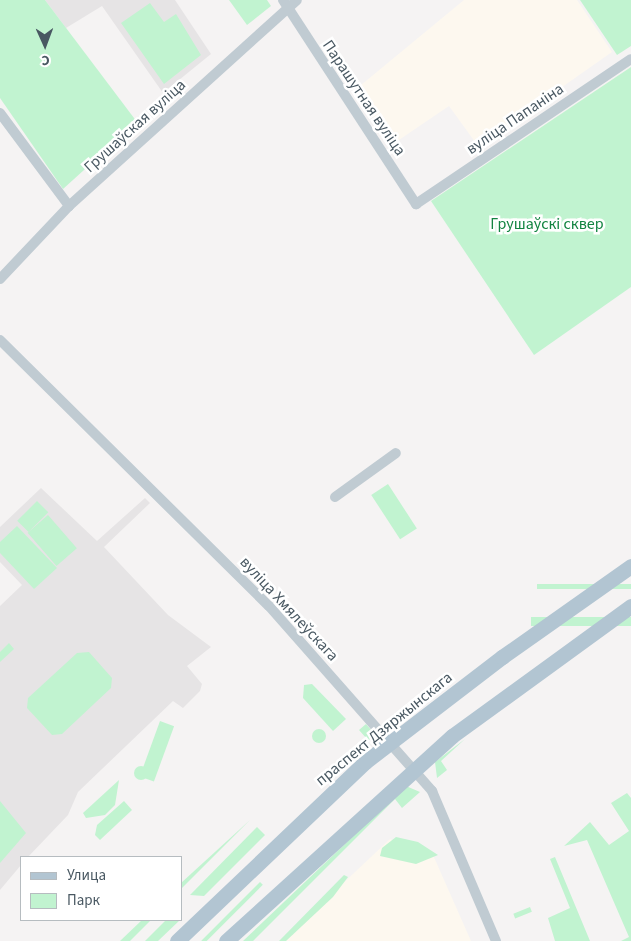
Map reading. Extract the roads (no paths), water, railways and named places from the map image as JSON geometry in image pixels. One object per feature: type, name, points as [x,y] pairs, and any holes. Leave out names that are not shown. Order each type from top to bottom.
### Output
[{"type":"main road","name":"праспект Дзяржынскага","points":[[177,941],[332,793],[392,743],[502,657],[631,566]]},
{"type":"main road","points":[[226,941],[412,769],[631,606]]},
{"type":"street","name":"Грушаўская вуліца","points":[[0,279],[69,206],[285,4],[297,0]]},
{"type":"street","name":"Парашутная вуліца","points":[[285,4],[416,204]]},
{"type":"street","name":"вуліца Папаніна","points":[[416,204],[631,59]]},
{"type":"street","points":[[0,113],[69,206]]},
{"type":"street","name":"вуліца Хмялеўскага","points":[[0,340],[269,606],[392,743],[436,796],[496,941]]},
{"type":"street","points":[[335,497],[396,452]]},
{"type":"park label","name":"Грушаўскі сквер","points":[[547,224]]}]
